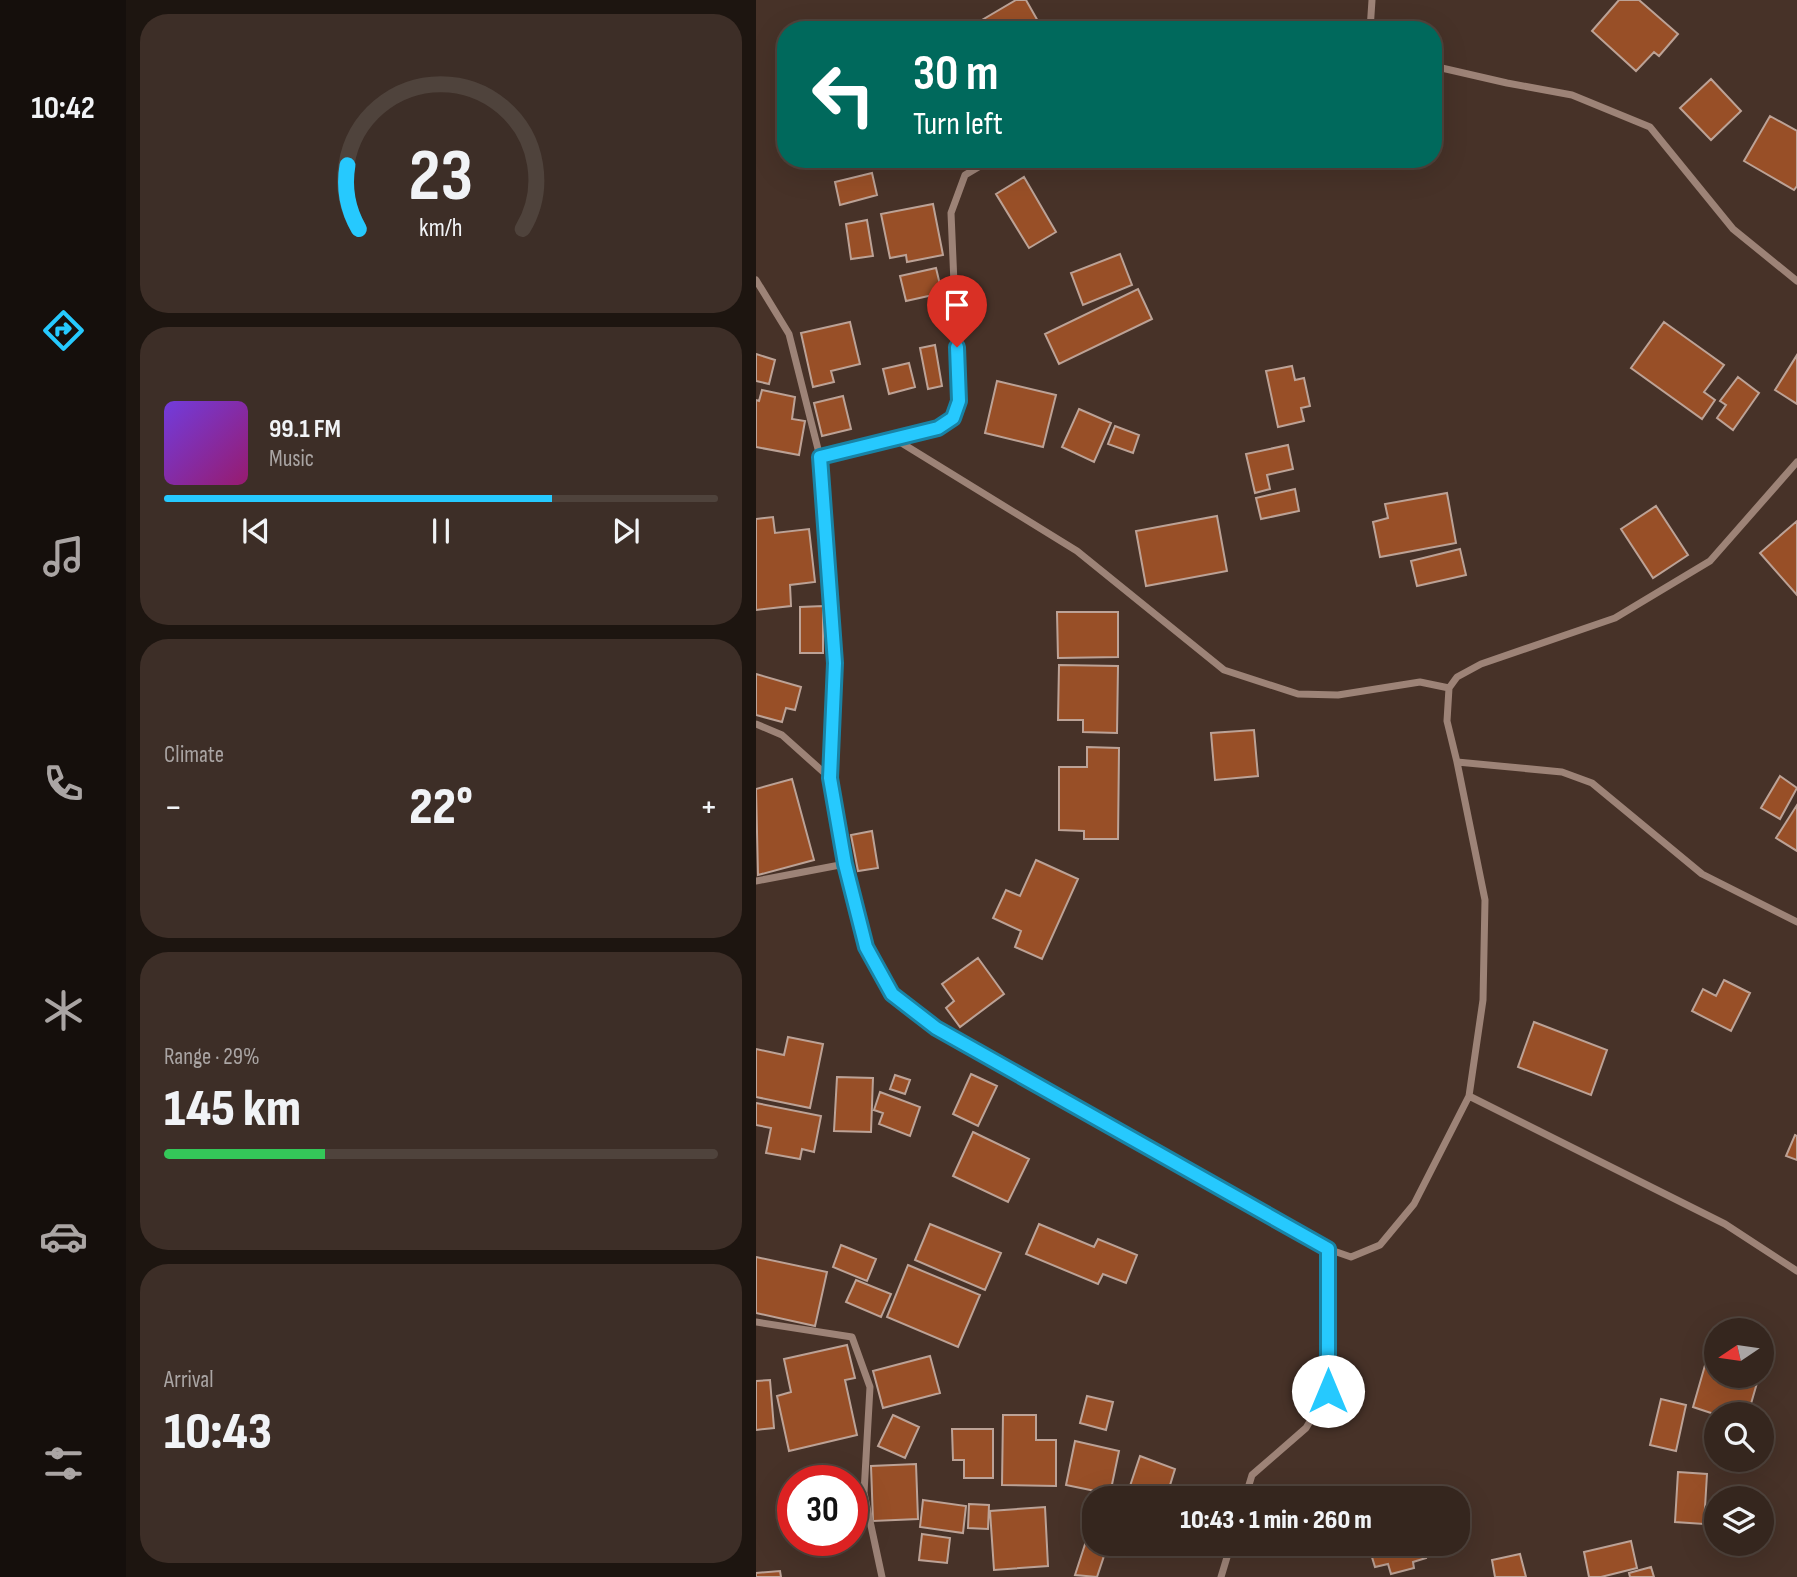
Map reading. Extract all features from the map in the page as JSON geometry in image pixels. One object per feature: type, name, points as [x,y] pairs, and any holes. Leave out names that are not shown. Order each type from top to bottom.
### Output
[{"type":"street","points":[[1371,21],[1372,0]]},
{"type":"street","points":[[1442,68],[1572,95],[1650,127],[1734,229],[1797,281]]},
{"type":"street","points":[[820,457],[938,428],[953,418],[959,401],[951,213],[965,175],[977,168]]},
{"type":"street","points":[[756,280],[789,334],[820,457],[835,663],[830,778],[845,864],[866,947],[892,994],[936,1028],[1328,1249],[1351,1257],[1380,1245],[1414,1204],[1469,1096],[1483,1000],[1485,900],[1447,721],[1449,688],[1457,677],[1481,664],[1615,618],[1710,561],[1797,461]]},
{"type":"street","points":[[895,439],[1077,551],[1224,670],[1298,694],[1339,695],[1420,682],[1449,688]]},
{"type":"street","points":[[756,724],[782,735],[830,778]]},
{"type":"street","points":[[1457,762],[1562,772],[1592,783],[1702,874],[1797,922]]},
{"type":"street","points":[[756,881],[845,864]]},
{"type":"street","points":[[1469,1096],[1725,1224],[1797,1271]]},
{"type":"street","points":[[1249,1486],[1252,1475],[1306,1428],[1328,1391],[1328,1249]]},
{"type":"street","points":[[756,1322],[852,1337],[870,1387],[864,1493],[882,1577]]},
{"type":"street","points":[[1221,1577],[1227,1556]]},
{"type":"building","points":[[1016,0],[1026,0],[1038,21],[980,21]]},
{"type":"building","points":[[1619,0],[1639,0],[1678,34],[1659,56],[1654,52],[1636,71],[1592,31]]},
{"type":"building","points":[[1711,79],[1741,111],[1711,140],[1680,108]]},
{"type":"building","points":[[1770,116],[1797,131],[1797,186],[1794,190],[1744,161]]},
{"type":"building","points":[[872,173],[877,195],[840,205],[835,182]]},
{"type":"building","points":[[1024,177],[1056,232],[1029,248],[996,194]]},
{"type":"building","points":[[933,204],[943,255],[907,262],[906,255],[890,258],[881,214]]},
{"type":"building","points":[[867,220],[873,256],[851,259],[846,224]]},
{"type":"building","points":[[1120,254],[1132,285],[1083,305],[1071,273]]},
{"type":"building","points":[[936,268],[942,293],[906,301],[900,276]]},
{"type":"building","points":[[1138,289],[1152,319],[1059,364],[1045,334]]},
{"type":"building","points":[[850,322],[860,364],[831,371],[834,382],[813,387],[801,333]]},
{"type":"building","points":[[1664,322],[1724,365],[1704,392],[1715,400],[1702,419],[1631,368]]},
{"type":"building","points":[[935,345],[942,386],[928,389],[920,348]]},
{"type":"building","points":[[756,354],[775,360],[769,384],[756,381]]},
{"type":"building","points":[[1797,355],[1797,404],[1775,390]]},
{"type":"building","points":[[909,363],[915,387],[889,394],[883,369]]},
{"type":"building","points":[[1292,366],[1295,380],[1304,378],[1310,406],[1301,408],[1304,421],[1278,427],[1266,371]]},
{"type":"building","points":[[1738,377],[1759,393],[1733,430],[1717,418],[1726,405],[1720,401]]},
{"type":"building","points":[[997,381],[1056,395],[1043,447],[985,433]]},
{"type":"building","points":[[762,390],[795,397],[792,419],[805,421],[799,455],[756,447],[756,400],[759,401]]},
{"type":"building","points":[[843,396],[851,429],[822,436],[814,403]]},
{"type":"building","points":[[1079,409],[1111,423],[1094,462],[1062,447]]},
{"type":"building","points":[[1115,426],[1139,435],[1133,453],[1108,444]]},
{"type":"building","points":[[1288,445],[1293,469],[1267,475],[1270,489],[1255,493],[1246,454]]},
{"type":"building","points":[[1295,489],[1299,511],[1261,519],[1256,498]]},
{"type":"building","points":[[1447,493],[1456,543],[1380,557],[1373,522],[1388,518],[1385,504]]},
{"type":"building","points":[[1656,506],[1688,555],[1653,578],[1621,529]]},
{"type":"building","points":[[1217,516],[1227,571],[1146,586],[1136,531]]},
{"type":"building","points":[[773,517],[775,533],[809,529],[815,582],[790,585],[791,606],[756,610],[756,519]]},
{"type":"building","points":[[1797,521],[1797,595],[1760,553]]},
{"type":"building","points":[[1460,549],[1466,575],[1417,586],[1411,561]]},
{"type":"building","points":[[823,606],[823,653],[800,653],[800,607]]},
{"type":"building","points":[[1057,612],[1118,612],[1118,657],[1058,658]]},
{"type":"building","points":[[1059,665],[1118,666],[1117,733],[1083,732],[1083,720],[1058,720]]},
{"type":"building","points":[[756,674],[801,687],[795,710],[786,708],[782,722],[756,715]]},
{"type":"building","points":[[1254,730],[1258,776],[1215,780],[1211,733]]},
{"type":"building","points":[[1087,747],[1119,748],[1118,839],[1084,839],[1084,831],[1059,830],[1059,767],[1087,767]]},
{"type":"building","points":[[1780,776],[1797,788],[1780,819],[1761,808]]},
{"type":"building","points":[[792,779],[814,860],[758,875],[756,789]]},
{"type":"building","points":[[1797,805],[1797,851],[1776,838]]},
{"type":"building","points":[[872,831],[878,868],[858,871],[851,835]]},
{"type":"building","points":[[1036,860],[1078,879],[1042,959],[1015,947],[1021,931],[993,918],[1006,890],[1020,896]]},
{"type":"building","points":[[978,958],[1004,994],[960,1027],[946,1008],[954,1001],[942,984]]},
{"type":"building","points":[[1724,980],[1750,993],[1731,1031],[1692,1011],[1703,989],[1716,996]]},
{"type":"building","points":[[1534,1022],[1607,1050],[1591,1095],[1518,1067]]},
{"type":"building","points":[[788,1037],[823,1044],[810,1108],[756,1097],[756,1049],[784,1055]]},
{"type":"building","points":[[971,1074],[997,1086],[978,1126],[953,1114]]},
{"type":"building","points":[[895,1075],[910,1080],[905,1094],[890,1089]]},
{"type":"building","points":[[837,1077],[873,1078],[871,1132],[834,1131]]},
{"type":"building","points":[[880,1092],[920,1107],[910,1136],[879,1124],[883,1113],[874,1110]]},
{"type":"building","points":[[756,1103],[821,1116],[814,1152],[802,1149],[800,1159],[766,1153],[771,1128],[756,1125]]},
{"type":"building","points":[[973,1132],[1029,1159],[1008,1202],[953,1176]]},
{"type":"building","points":[[1795,1135],[1797,1136],[1797,1160],[1786,1156]]},
{"type":"building","points":[[930,1224],[1001,1253],[985,1290],[915,1260]]},
{"type":"building","points":[[1039,1224],[1094,1247],[1098,1239],[1137,1255],[1126,1283],[1103,1274],[1098,1284],[1026,1254]]},
{"type":"building","points":[[841,1245],[876,1259],[867,1281],[833,1267]]},
{"type":"building","points":[[756,1257],[827,1272],[815,1326],[756,1313]]},
{"type":"building","points":[[908,1265],[980,1295],[958,1347],[887,1317]]},
{"type":"building","points":[[856,1280],[891,1294],[881,1317],[846,1302]]},
{"type":"building","points":[[847,1345],[855,1378],[845,1380],[857,1435],[789,1451],[777,1396],[791,1392],[784,1359]]},
{"type":"building","points":[[930,1356],[940,1393],[883,1408],[873,1371]]},
{"type":"building","points":[[1704,1369],[1704,1388],[1756,1388],[1751,1402],[1704,1402],[1704,1411],[1693,1407]]},
{"type":"building","points":[[770,1380],[774,1428],[756,1430],[756,1381]]},
{"type":"building","points":[[1087,1396],[1113,1402],[1106,1430],[1080,1423]]},
{"type":"building","points":[[1661,1399],[1686,1405],[1676,1451],[1650,1445]]},
{"type":"building","points":[[893,1415],[919,1427],[905,1458],[878,1446]]},
{"type":"building","points":[[1003,1415],[1036,1415],[1036,1440],[1056,1440],[1056,1486],[1002,1485]]},
{"type":"building","points":[[952,1429],[993,1429],[993,1478],[964,1478],[964,1460],[953,1460]]},
{"type":"building","points":[[1075,1441],[1119,1451],[1112,1486],[1082,1486],[1082,1488],[1066,1485]]},
{"type":"building","points":[[1140,1456],[1175,1469],[1170,1486],[1130,1486]]},
{"type":"building","points":[[916,1464],[918,1519],[873,1521],[871,1466]]},
{"type":"building","points":[[1678,1472],[1707,1474],[1706,1486],[1704,1486],[1704,1524],[1675,1522]]},
{"type":"building","points":[[923,1500],[966,1506],[963,1533],[920,1527]]},
{"type":"building","points":[[969,1504],[989,1505],[988,1529],[968,1528]]},
{"type":"building","points":[[1045,1507],[1048,1566],[994,1570],[990,1511]]},
{"type":"building","points":[[922,1534],[950,1538],[947,1563],[919,1560]]},
{"type":"building","points":[[1631,1541],[1637,1568],[1601,1577],[1589,1577],[1584,1552]]},
{"type":"building","points":[[1082,1553],[1082,1556],[1104,1556],[1097,1577],[1075,1575]]},
{"type":"building","points":[[1520,1554],[1526,1577],[1495,1577],[1492,1560]]},
{"type":"building","points":[[1372,1556],[1426,1558],[1413,1562],[1414,1568],[1391,1574],[1388,1564],[1375,1567]]},
{"type":"building","points":[[1651,1567],[1654,1577],[1630,1577],[1629,1573]]},
{"type":"building","points":[[780,1571],[781,1577],[756,1577],[756,1573]]},
{"type":"route","points":[[957,347],[959,401],[953,418],[938,428],[820,457],[835,663],[830,778],[845,864],[866,947],[892,994],[936,1028],[1328,1249],[1328,1391]]}]
